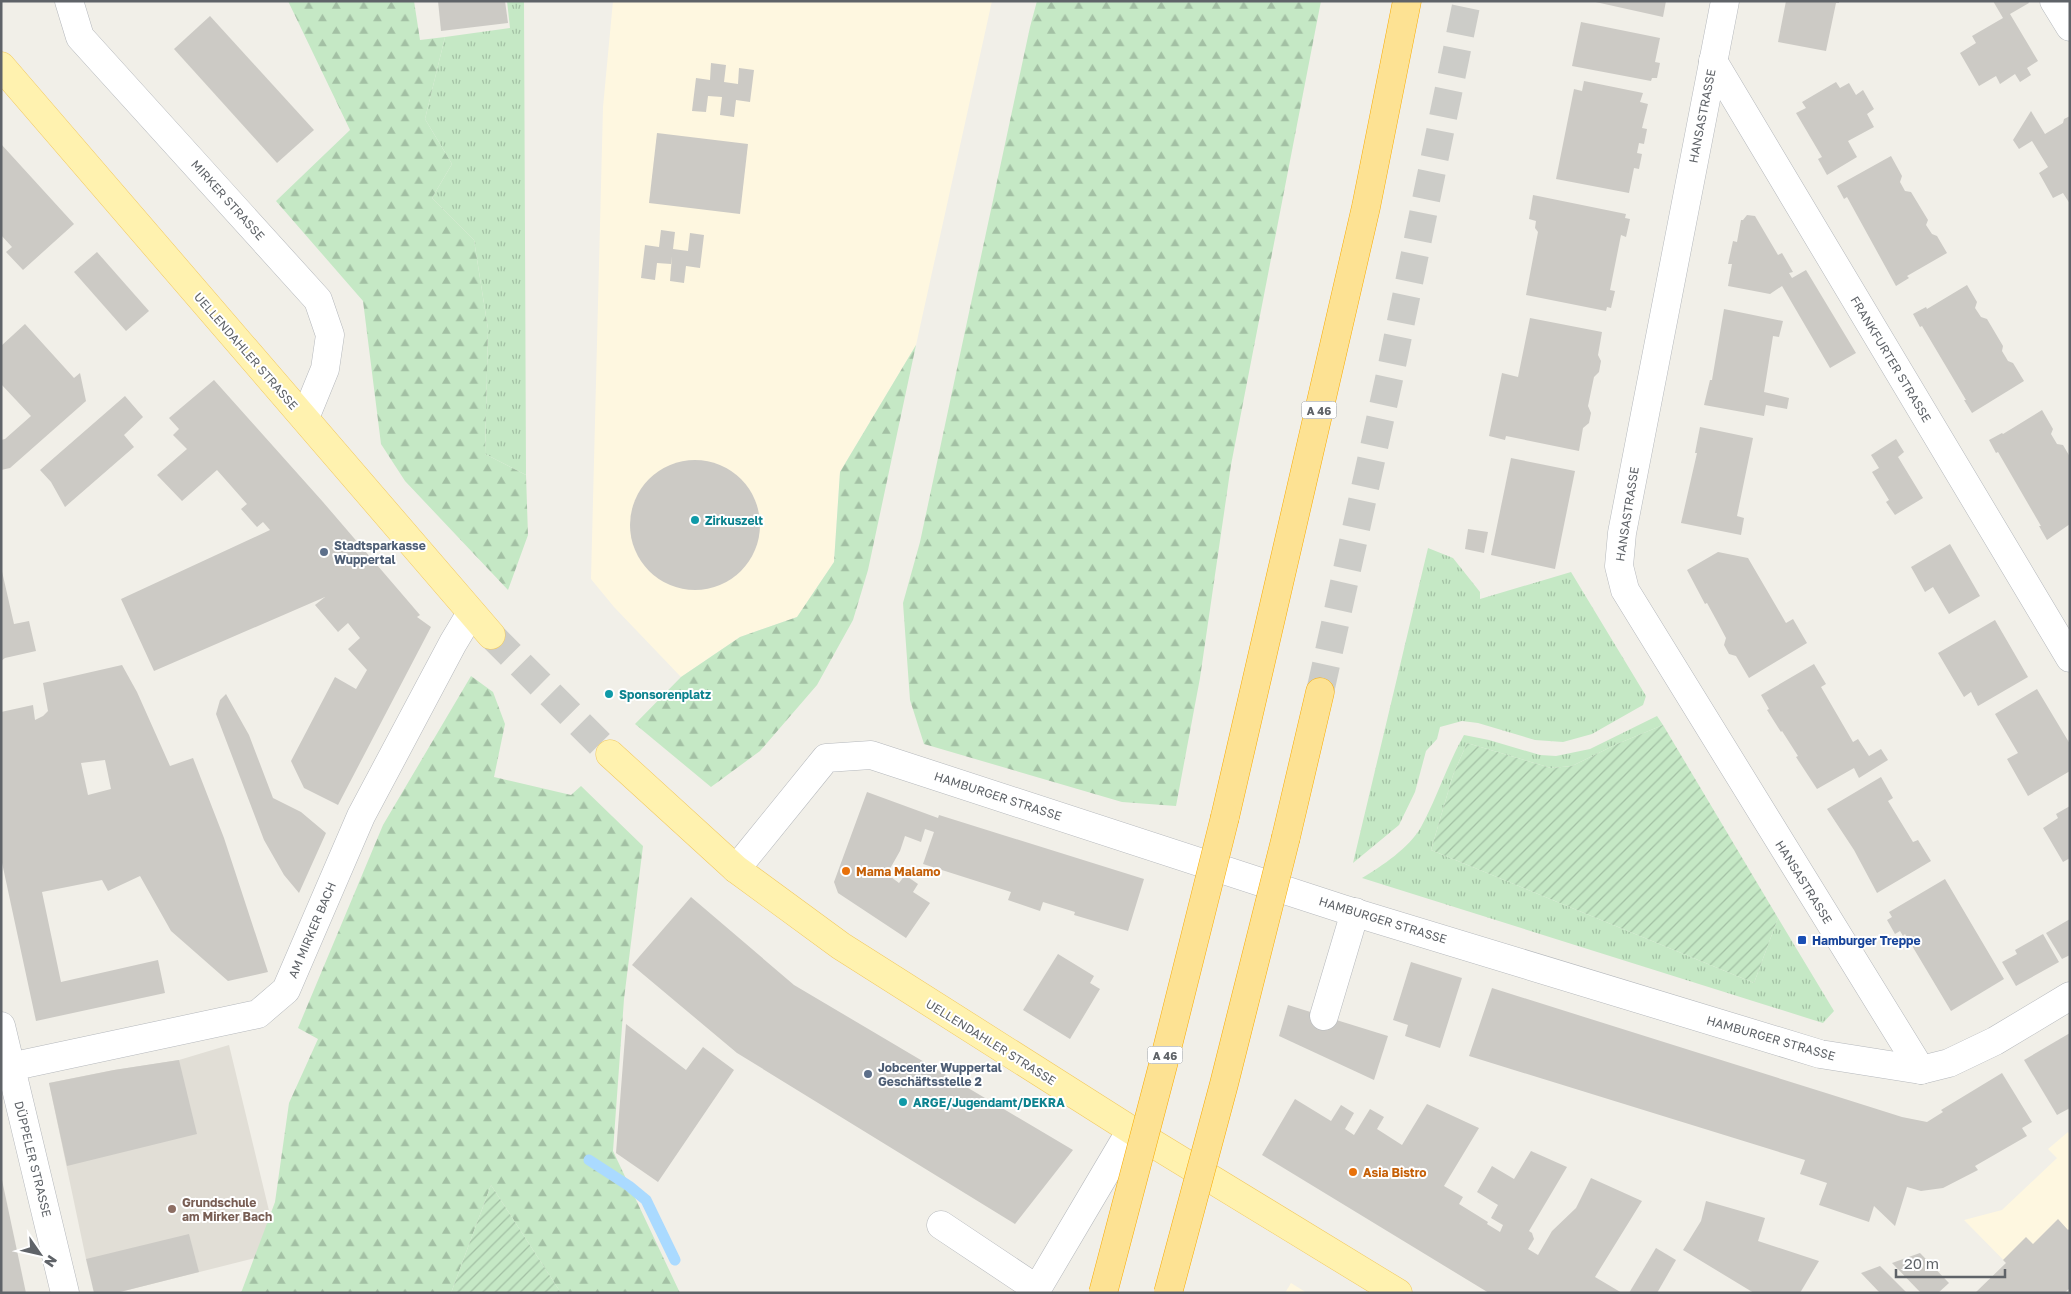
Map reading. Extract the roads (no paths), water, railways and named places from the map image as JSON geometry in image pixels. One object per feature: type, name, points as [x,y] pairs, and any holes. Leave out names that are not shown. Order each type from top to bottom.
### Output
[{"type":"highway","name":"A 46","points":[[1103,1293],[1163,1065],[1225,817],[1364,216],[1407,1]]},
{"type":"highway","points":[[1168,1293],[1224,1084],[1286,838],[1320,692]]},
{"type":"main road","name":"UELLENDAHLER STRASSE","points":[[1,66],[491,635]]},
{"type":"main road","name":"UELLENDAHLER STRASSE","points":[[610,754],[736,869],[841,946],[1130,1130],[1398,1293]]},
{"type":"street","name":"MIRKER STRASSE","points":[[70,1],[80,37],[318,300],[330,335],[325,369],[304,418]]},
{"type":"street","name":"HANSASTRASSE","points":[[1725,1],[1622,533],[1619,566],[1625,590],[1634,607],[1921,1070]]},
{"type":"street","points":[[2054,1],[2070,27]]},
{"type":"street","name":"FRANKFURTER STRASSE","points":[[1713,61],[2070,658]]},
{"type":"street","name":"AM MIRKER BACH","points":[[10,1066],[258,1014],[286,990],[361,816],[453,643],[471,613]]},
{"type":"street","name":"HAMBURGER STRASSE","points":[[736,869],[826,758],[871,754],[1355,912],[1820,1054],[1921,1070],[1949,1062],[1995,1041],[2070,996]]},
{"type":"street","points":[[1324,1016],[1355,912]]},
{"type":"street","name":"DÜPPELER STRASSE","points":[[1,1026],[65,1293]]},
{"type":"street","points":[[941,1225],[1040,1291],[1130,1130]]},
{"type":"waterway","points":[[589,1160],[629,1186],[646,1200],[675,1260]]},
{"type":"tunnel","points":[[1320,692],[1391,370],[1467,1]]},
{"type":"tunnel","points":[[491,635],[610,754]]},
{"type":"place","name":"Zirkuszelt","points":[[695,520]]},
{"type":"place","name":"Stadtsparkasse Wuppertal","points":[[324,552]]},
{"type":"place","name":"Sponsorenplatz","points":[[609,694]]},
{"type":"place","name":"Mama Malamo","points":[[846,871]]},
{"type":"place","name":"Hamburger Treppe","points":[[1802,940]]},
{"type":"place","name":"Jobcenter Wuppertal Geschäftsstelle 2","points":[[868,1074]]},
{"type":"place","name":"ARGE/Jugendamt/DEKRA","points":[[903,1102]]},
{"type":"place","name":"Asia Bistro","points":[[1353,1172]]},
{"type":"place","name":"Grundschule am Mirker Bach","points":[[172,1209]]}]
